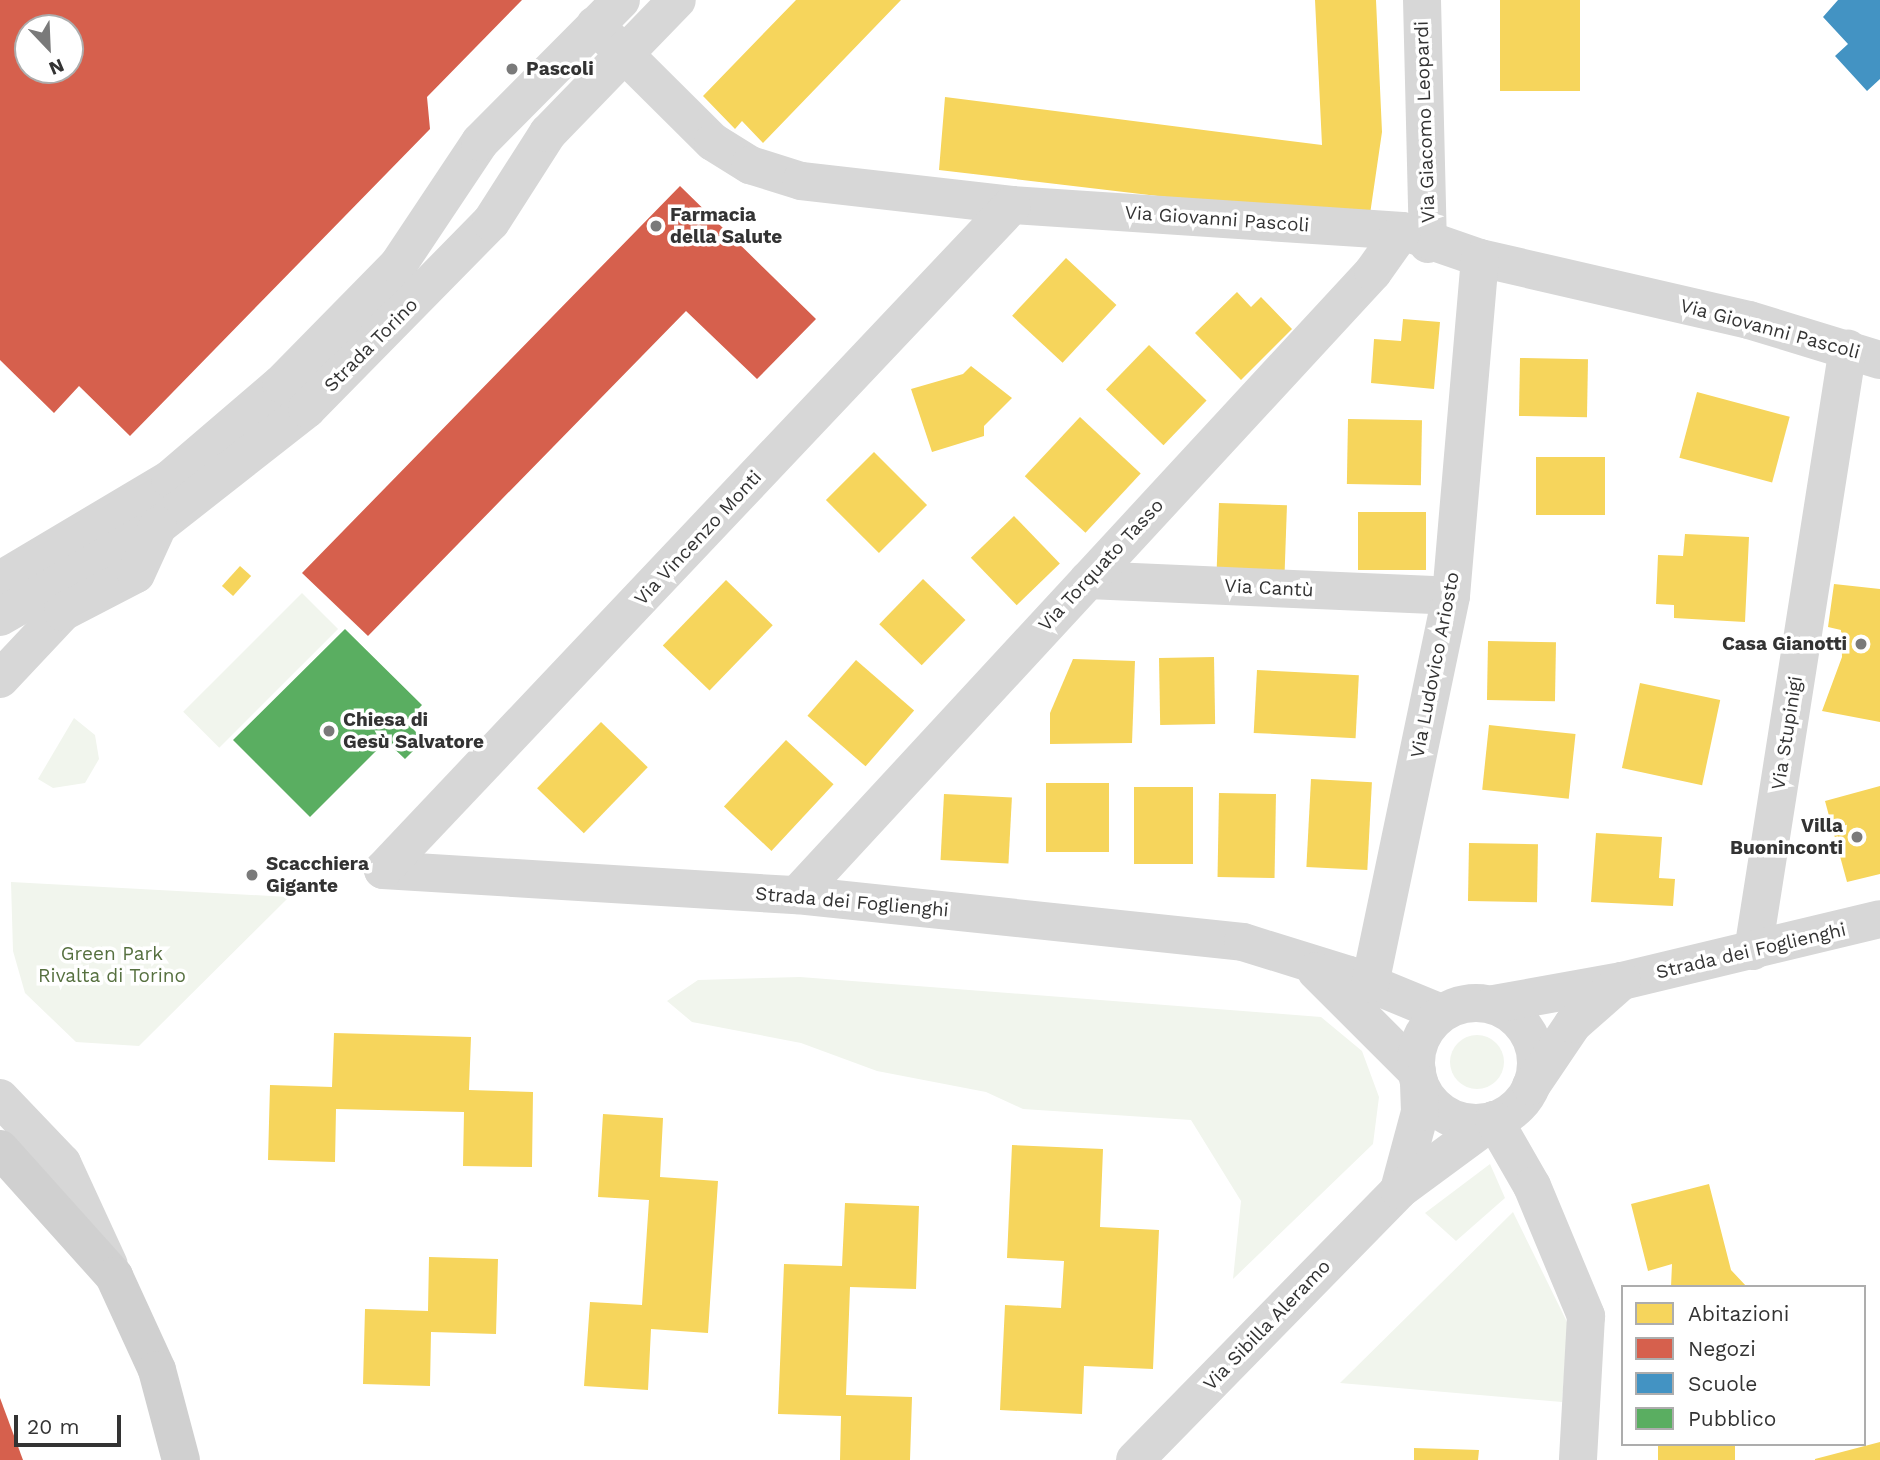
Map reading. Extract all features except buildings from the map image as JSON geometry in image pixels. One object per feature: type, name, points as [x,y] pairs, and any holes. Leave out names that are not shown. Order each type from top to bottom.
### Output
[{"type":"street","name":"Strada Torino","points":[[0,617],[158,526],[307,409],[491,222],[548,133],[677,0]]},
{"type":"street","name":"Via Giacomo Leopardi","points":[[1415,238],[1422,0]]},
{"type":"street","name":"Strada Torino","points":[[0,580],[170,479],[281,384],[398,265],[480,142],[608,13]]},
{"type":"street","name":"Via Giovanni Pascoli","points":[[608,13],[625,54],[713,142],[766,172],[846,189],[1415,238],[1480,258],[1864,354]]},
{"type":"street","name":"Via Vincenzo Monti","points":[[383,870],[1012,205]]},
{"type":"street","name":"Via Torquato Tasso","points":[[797,895],[1373,272],[1415,238]]},
{"type":"street","name":"Via Ludovico Ariosto","points":[[1370,984],[1451,596],[1480,258]]},
{"type":"street","name":"Via Stupinigi","points":[[1753,951],[1864,354]]},
{"type":"street","points":[[0,680],[63,612],[136,574],[158,526]]},
{"type":"street","name":"Via Cantù","points":[[1088,580],[1451,596]]},
{"type":"street","name":"Strada dei Foglienghi","points":[[383,870],[797,895],[1243,942],[1314,969],[1370,984],[1441,1013],[1464,1004],[1494,1004],[1622,981],[1880,919]]},
{"type":"street","name":"Strada dei Foglienghi","points":[[1314,969],[1418,1077],[1446,1115],[1494,1120],[1520,1104],[1573,1024],[1622,981]]},
{"type":"street","points":[[1494,1004],[1528,1033],[1536,1056],[1531,1086]]},
{"type":"street","points":[[1418,1077],[1418,1044],[1441,1013]]},
{"type":"street","name":"Via Sibilla Aleramo","points":[[1399,1190],[1420,1112],[1418,1077]]},
{"type":"street","points":[[0,1098],[62,1163],[152,1357],[181,1460]]},
{"type":"street","points":[[1494,1120],[1532,1186],[1586,1316],[1578,1460]]},
{"type":"street","name":"Via Sibilla Aleramo","points":[[1135,1460],[1399,1190],[1494,1120]]},
{"type":"street","points":[[0,1149],[114,1276]]},
{"type":"green space","points":[[302,593],[338,629],[219,748],[183,712]]},
{"type":"green space","points":[[74,718],[95,735],[99,759],[85,783],[53,788],[38,779]]},
{"type":"green space","name":"Green Park Rivalta di Torino","points":[[11,882],[289,897],[139,1046],[76,1042],[25,993],[13,951]]},
{"type":"green space","points":[[800,977],[1321,1017],[1362,1051],[1379,1097],[1373,1144],[1233,1279],[1241,1201],[1191,1120],[1023,1109],[986,1092],[877,1071],[801,1043],[692,1022],[667,1001],[698,980]]},
{"type":"green space","points":[[1477,1035],[1496,1043],[1504,1062],[1496,1081],[1477,1089],[1458,1081],[1450,1062],[1458,1043]]},
{"type":"green space","points":[[1490,1164],[1505,1198],[1456,1241],[1425,1213]]},
{"type":"green space","points":[[1513,1212],[1568,1324],[1562,1402],[1340,1383]]},
{"type":"place","name":"Pascoli","points":[[512,69]]},
{"type":"place","name":"Farmacia della Salute","points":[[656,226]]},
{"type":"place","name":"Casa Gianotti","points":[[1861,644]]},
{"type":"place","name":"Chiesa di Gesù Salvatore","points":[[329,731]]},
{"type":"place","name":"Villa Buoninconti","points":[[1857,837]]},
{"type":"place","name":"Scacchiera Gigante","points":[[252,875]]}]
